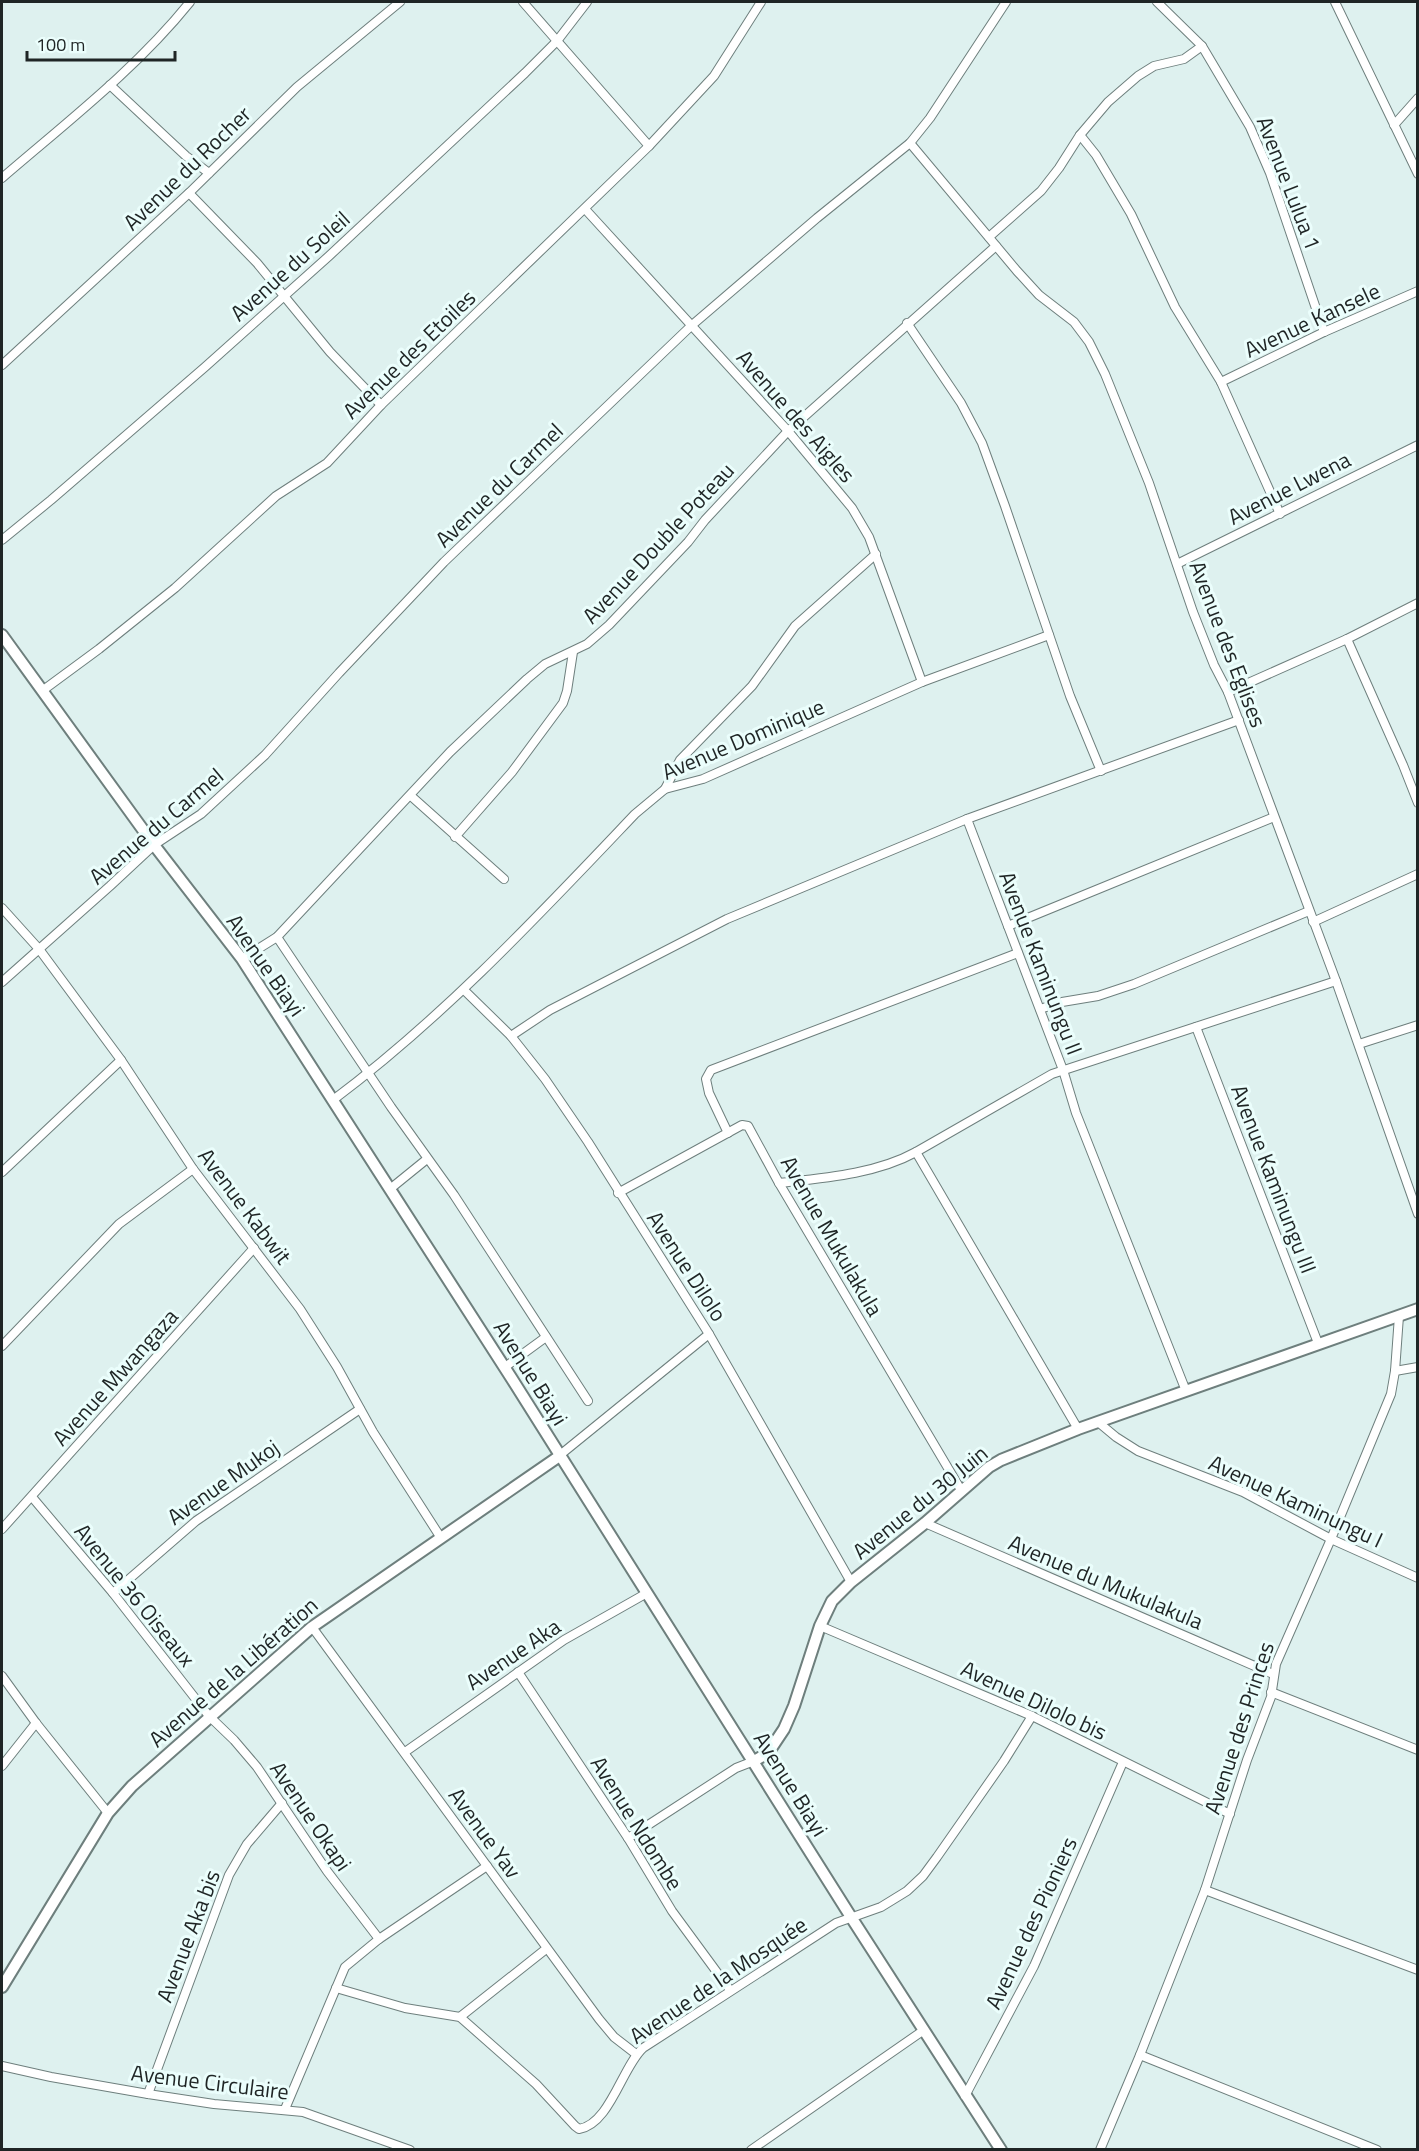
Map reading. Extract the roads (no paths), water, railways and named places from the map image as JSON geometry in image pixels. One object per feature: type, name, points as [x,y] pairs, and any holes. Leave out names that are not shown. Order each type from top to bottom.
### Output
[{"type":"street","points":[[2,178],[110,85],[190,2]]},
{"type":"street","name":"Avenue du Rocher","points":[[2,365],[189,194],[297,87],[400,2]]},
{"type":"street","points":[[523,2],[649,146]]},
{"type":"street","name":"Avenue du Soleil","points":[[2,540],[51,500],[284,296],[525,73],[557,40],[587,2]]},
{"type":"street","name":"Avenue des Etoiles","points":[[42,691],[175,588],[276,496],[327,463],[381,405],[649,146],[714,76],[761,2]]},
{"type":"street","name":"Avenue du Carmel","points":[[2,982],[154,845],[201,814],[265,755],[444,562],[692,326],[808,226],[910,143],[930,118],[1006,2]]},
{"type":"street","name":"Avenue Lulua 1","points":[[1157,2],[1202,46],[1250,127],[1270,173],[1324,332]]},
{"type":"street","points":[[1335,2],[1418,174]]},
{"type":"street","points":[[989,237],[1041,190],[1059,168],[1080,135],[1108,102],[1138,76],[1154,66],[1184,59],[1202,46]]},
{"type":"street","points":[[110,85],[186,156],[209,173]]},
{"type":"street","points":[[1394,125],[1418,98]]},
{"type":"street","points":[[1080,135],[1096,155],[1131,214],[1175,307],[1221,382],[1280,514]]},
{"type":"street","name":"Avenue des Eglises","points":[[910,143],[1039,295],[1074,322],[1089,342],[1105,374],[1158,505],[1193,612],[1239,720],[1359,1044],[1418,1214]]},
{"type":"street","points":[[189,194],[256,263],[330,352],[381,405]]},
{"type":"street","name":"Avenue des Aigles","points":[[585,209],[788,431],[852,508],[863,524],[876,554],[922,682]]},
{"type":"street","name":"Avenue Double Poteau","points":[[242,959],[277,937],[450,752],[527,679],[545,664],[587,644],[609,625],[788,431],[996,246]]},
{"type":"street","name":"Avenue Kansele","points":[[1221,382],[1324,332],[1418,291]]},
{"type":"street","points":[[907,323],[961,404],[981,443],[1070,696],[1101,771]]},
{"type":"street","name":"Avenue Lwena","points":[[1177,564],[1280,514],[1347,478],[1418,445]]},
{"type":"street","points":[[665,789],[680,760],[752,686],[795,626],[876,554]]},
{"type":"street","points":[[1228,692],[1347,639],[1418,603]]},
{"type":"street","name":"Avenue Biayi","points":[[2,635],[154,845],[242,959],[505,1367],[851,1917],[1000,2149]]},
{"type":"street","name":"Avenue Dominique","points":[[333,1100],[368,1074],[464,990],[634,814],[665,789],[703,779],[922,682],[1049,635]]},
{"type":"street","points":[[1347,639],[1418,803]]},
{"type":"street","points":[[455,837],[512,772],[563,703],[573,652]]},
{"type":"street","points":[[511,1036],[550,1010],[727,919],[967,819],[1239,720]]},
{"type":"street","points":[[411,796],[504,879]]},
{"type":"street","points":[[1008,926],[1274,817]]},
{"type":"street","name":"Avenue Kaminungu II","points":[[967,819],[1063,1070],[1076,1113],[1186,1390]]},
{"type":"street","points":[[1313,922],[1418,874]]},
{"type":"street","name":"Avenue Kabwit","points":[[2,908],[39,949],[121,1060],[193,1169],[316,1334],[441,1538]]},
{"type":"street","points":[[1040,1009],[1062,1002],[1098,996],[1134,984],[1309,910]]},
{"type":"street","points":[[277,937],[368,1074],[454,1195],[588,1401]]},
{"type":"street","points":[[728,1133],[709,1094],[706,1079],[711,1070],[1018,953]]},
{"type":"street","points":[[779,1183],[883,1166],[916,1152],[1034,1083],[1063,1070],[1336,981]]},
{"type":"street","name":"Avenue Dilolo","points":[[464,990],[511,1036],[559,1099],[710,1334],[851,1582]]},
{"type":"street","points":[[1359,1044],[1418,1025]]},
{"type":"street","name":"Avenue Kaminungu III","points":[[1196,1027],[1318,1343]]},
{"type":"street","points":[[2,1172],[121,1060]]},
{"type":"street","name":"Avenue Mukulakula","points":[[618,1193],[742,1125],[748,1126],[779,1183],[961,1490]]},
{"type":"street","points":[[916,1152],[1078,1429]]},
{"type":"street","points":[[390,1189],[427,1158]]},
{"type":"street","points":[[2,1346],[119,1224],[193,1169]]},
{"type":"street","name":"Avenue Mwangaza","points":[[2,1529],[254,1248]]},
{"type":"street","name":"Avenue du 30 Juin","points":[[628,1838],[736,1768],[768,1753],[784,1729],[794,1706],[820,1626],[832,1601],[851,1582],[925,1523],[980,1474],[1001,1460],[1078,1429],[1418,1309]]},
{"type":"street","name":"Avenue des Princes","points":[[1100,2150],[1205,1890],[1271,1692],[1273,1674],[1390,1394],[1395,1371],[1399,1316]]},
{"type":"street","points":[[560,1455],[710,1334]]},
{"type":"street","points":[[505,1367],[546,1337]]},
{"type":"street","points":[[1395,1371],[1418,1366]]},
{"type":"street","name":"Avenue Mukoj","points":[[113,1593],[196,1521],[360,1409]]},
{"type":"street","name":"Avenue Kaminungu I","points":[[1098,1422],[1138,1451],[1243,1492],[1331,1539],[1418,1578]]},
{"type":"street","name":"Avenue de la Libération","points":[[2,1987],[108,1813],[132,1786],[312,1627],[560,1455]]},
{"type":"street","name":"Avenue 36 Oiseaux","points":[[32,1497],[113,1593],[209,1716]]},
{"type":"street","name":"Avenue du Mukulakula","points":[[925,1523],[1273,1674]]},
{"type":"street","name":"Avenue Aka","points":[[405,1752],[518,1672],[584,1629],[646,1593]]},
{"type":"street","name":"Avenue Dilolo bis","points":[[820,1626],[1032,1716],[1230,1814]]},
{"type":"street","name":"Avenue Yav","points":[[312,1627],[546,1949],[614,2037],[636,2054]]},
{"type":"street","name":"Avenue Ndombe","points":[[518,1672],[628,1838],[672,1911],[730,1990]]},
{"type":"street","points":[[2,1676],[36,1723],[108,1813]]},
{"type":"street","points":[[1271,1692],[1418,1750]]},
{"type":"street","name":"Avenue Okapi","points":[[209,1716],[244,1752],[282,1803],[327,1871],[379,1939]]},
{"type":"street","name":"Avenue de la Mosquée","points":[[460,2017],[536,2084],[579,2129],[587,2127],[609,2104],[636,2054],[730,1990],[836,1923],[891,1902],[923,1876],[1004,1761],[1032,1716]]},
{"type":"street","points":[[2,1766],[36,1723]]},
{"type":"street","name":"Avenue des Pioniers","points":[[965,2096],[1034,1966],[1123,1762]]},
{"type":"street","name":"Avenue Aka bis","points":[[148,2094],[229,1875],[247,1844],[282,1803]]},
{"type":"street","points":[[285,2109],[347,1964],[379,1939],[487,1866]]},
{"type":"street","points":[[1205,1890],[1418,1970]]},
{"type":"street","points":[[336,1988],[405,2008],[460,2017],[546,1949]]},
{"type":"street","points":[[752,2150],[924,2030]]},
{"type":"street","points":[[1140,2055],[1377,2150]]},
{"type":"street","name":"Avenue Circulaire","points":[[2,2066],[148,2094],[214,2104],[309,2113],[410,2150]]}]
